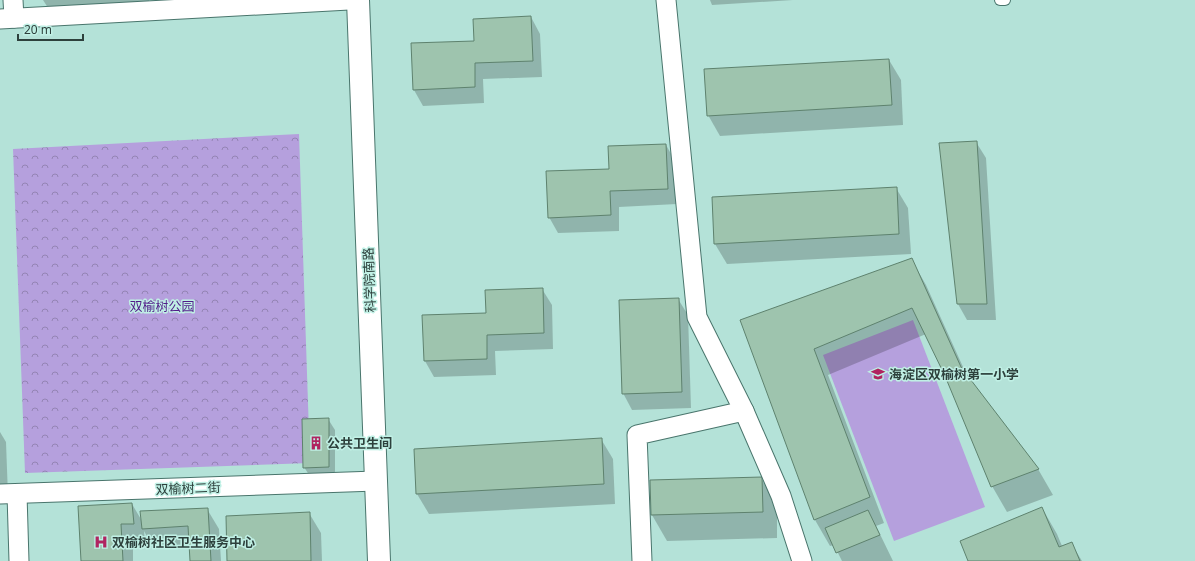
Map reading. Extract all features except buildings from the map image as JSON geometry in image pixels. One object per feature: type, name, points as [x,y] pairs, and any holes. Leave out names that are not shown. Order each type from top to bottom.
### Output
[{"type":"street","points":[[9,12],[349,0]]},
{"type":"street","name":"科学院南路","points":[[358,0],[379,561]]},
{"type":"street","points":[[666,0],[697,317],[744,411],[781,496],[802,561]]},
{"type":"street","points":[[642,561],[637,435],[744,411]]},
{"type":"street","name":"双榆树二街","points":[[9,494],[376,481]]},
{"type":"street","points":[[9,494],[19,561]]},
{"type":"lane","points":[[1000,0],[1005,0]]},
{"type":"green space","name":"双榆树公园","points":[[299,134],[310,463],[25,473],[13,149]]},
{"type":"green space","points":[[913,320],[985,507],[894,541],[823,355]]},
{"type":"place","name":"海淀区双榆树第一小学","points":[[878,374]]},
{"type":"place","name":"公共卫生间","points":[[316,443]]},
{"type":"place","name":"双榆树社区卫生服务中心","points":[[101,542]]}]
